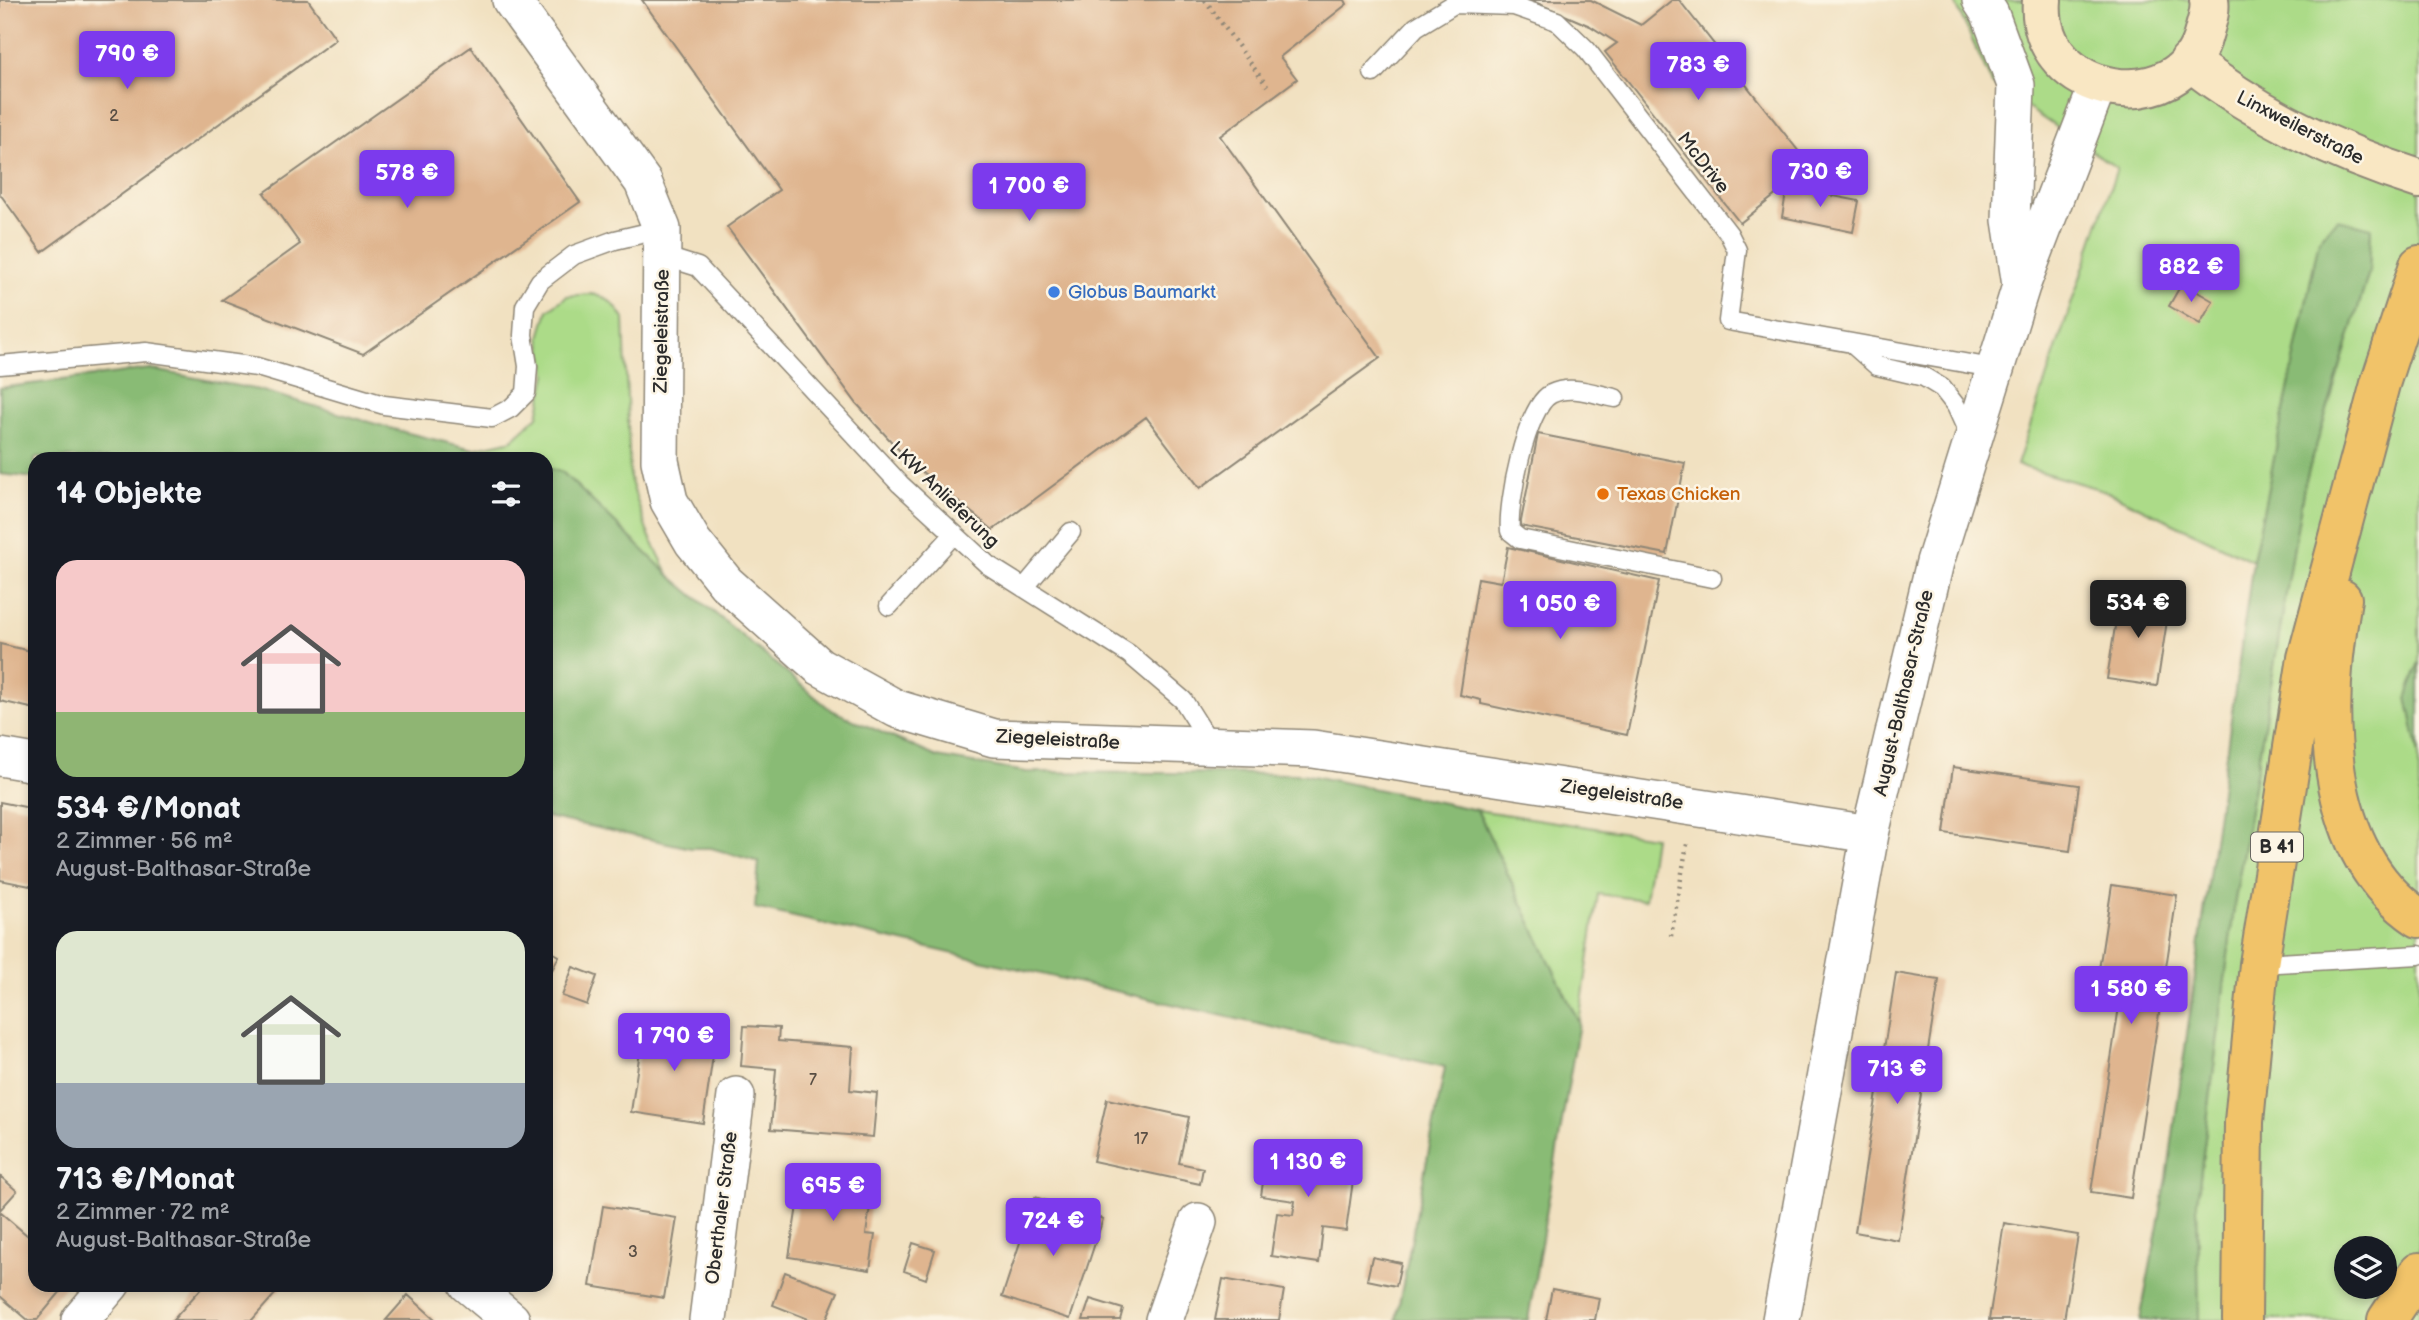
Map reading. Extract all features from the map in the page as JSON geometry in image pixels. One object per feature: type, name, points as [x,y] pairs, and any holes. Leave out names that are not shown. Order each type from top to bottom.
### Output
[{"type":"highway","name":"B 41","points":[[2242,1320],[2244,1122],[2259,964],[2307,658],[2380,384],[2419,265]]},
{"type":"highway","points":[[2380,384],[2339,613],[2331,719],[2338,796],[2360,853],[2398,904],[2419,918]]},
{"type":"highway","points":[[2387,1320],[2419,1272]]},
{"type":"main road","points":[[2042,0],[2046,34],[2060,57],[2075,73],[2098,85],[2140,89],[2164,81],[2189,61],[2202,41],[2209,0]]},
{"type":"main road","name":"Linxweilerstraße","points":[[2189,61],[2234,96],[2352,157],[2419,179]]},
{"type":"street","name":"Ziegeleistraße","points":[[511,0],[643,182],[663,242],[660,461],[669,501],[693,542],[726,583],[819,666],[897,709],[994,738],[1313,749],[1870,834]]},
{"type":"street","points":[[1981,0],[1990,14],[2016,85],[2011,220],[2021,286]]},
{"type":"street","name":"August-Balthasar-Straße","points":[[1781,1320],[1870,834],[1935,562],[1998,369],[2021,286],[2098,85]]},
{"type":"street","points":[[0,757],[28,762]]},
{"type":"street","name":"Oberthaler Straße","points":[[708,1320],[736,1096]]},
{"type":"street","points":[[1164,1320],[1198,1222]]},
{"type":"street","points":[[80,1320],[104,1292]]},
{"type":"street","points":[[478,1292],[511,1320]]},
{"type":"lane","name":"McDrive","points":[[1373,73],[1416,27],[1454,4],[1514,6],[1557,21],[1586,49],[1720,219],[1737,250],[1728,321],[1850,343]]},
{"type":"lane","points":[[0,365],[146,352],[257,368],[384,404],[492,418],[511,408],[526,393],[528,366],[523,335],[525,306],[540,281],[574,255],[615,240],[663,242]]},
{"type":"lane","name":"LKW Anlieferung","points":[[663,242],[698,267],[900,484],[954,534],[988,565],[1129,654],[1183,700],[1212,746]]},
{"type":"lane","points":[[1850,343],[1998,369]]},
{"type":"lane","points":[[1850,343],[1877,366],[1924,377],[1942,388],[1956,406],[1973,444]]},
{"type":"lane","points":[[1615,398],[1572,389],[1549,394],[1531,418],[1508,514],[1510,531],[1520,539],[1712,578]]},
{"type":"lane","points":[[1024,589],[1071,532]]},
{"type":"lane","points":[[889,606],[954,534]]},
{"type":"lane","points":[[2259,964],[2419,956]]},
{"type":"path","points":[[1205,0],[1268,86]]},
{"type":"path","points":[[1671,936],[1694,806]]},
{"type":"green space","points":[[1954,0],[2419,0],[2419,662],[2407,696],[2419,755],[2419,1320],[2199,1320],[2197,1202],[2235,900],[2304,486],[2369,272],[2371,228],[2319,240],[2253,561],[2106,491],[2017,465],[2117,168],[1992,84]]},
{"type":"green space","points":[[2337,219],[2371,228],[2369,272],[2304,486],[2235,900],[2197,1202],[2199,1320],[2140,1320],[2167,1178],[2253,561],[2319,240]]},
{"type":"green space","points":[[590,294],[601,297],[610,302],[624,319],[630,478],[647,531],[669,575],[562,472],[553,470],[553,452],[486,452],[474,449],[512,440],[538,416],[547,374],[540,337],[548,310],[567,296]]},
{"type":"green space","points":[[149,369],[259,390],[400,431],[486,452],[28,452],[28,477],[0,474],[0,388]]},
{"type":"green space","points":[[553,470],[562,472],[669,575],[831,710],[937,757],[1026,772],[1303,774],[1477,810],[1579,1023],[1528,1320],[1396,1320],[1445,1067],[755,908],[759,862],[711,848],[691,848],[553,818]]},
{"type":"green space","points":[[2419,662],[2419,755],[2407,696]]},
{"type":"green space","points":[[1477,810],[1654,837],[1645,900],[1598,894],[1579,1023]]},
{"type":"building","points":[[0,0],[308,0],[336,39],[42,252],[0,194]]},
{"type":"building","name":"Globus Baumarkt","points":[[642,0],[1345,0],[1347,4],[1280,57],[1297,79],[1220,136],[1380,358],[1200,488],[1146,417],[993,530],[910,462],[857,404],[727,227],[779,190]]},
{"type":"building","points":[[1530,0],[1591,0],[1641,25],[1672,0],[1679,0],[1811,167],[1740,223],[1605,52],[1617,43],[1590,26]]},
{"type":"building","points":[[471,47],[580,202],[363,354],[222,300],[300,244],[264,193]]},
{"type":"building","points":[[1787,187],[1859,201],[1853,232],[1782,217]]},
{"type":"building","points":[[2182,283],[2213,301],[2200,324],[2169,306]]},
{"type":"building","name":"Texas Chicken","points":[[1538,434],[1685,463],[1667,554],[1520,526]]},
{"type":"building","points":[[1508,547],[1659,581],[1627,735],[1481,704],[1481,700],[1460,695],[1478,578],[1501,582]]},
{"type":"building","points":[[2120,594],[2170,601],[2157,686],[2107,679]]},
{"type":"building","points":[[0,644],[28,650],[28,707],[0,701]]},
{"type":"building","points":[[1953,767],[2079,785],[2070,851],[1944,833]]},
{"type":"building","points":[[0,802],[28,808],[28,886],[0,880]]},
{"type":"building","points":[[2112,885],[2177,895],[2131,1198],[2091,1192],[2123,980],[2098,976]]},
{"type":"building","points":[[553,953],[559,956],[553,968]]},
{"type":"building","points":[[573,967],[597,976],[587,1005],[562,996]]},
{"type":"building","points":[[1896,973],[1939,980],[1898,1240],[1855,1232]]},
{"type":"building","points":[[644,1024],[716,1035],[703,1123],[631,1112]]},
{"type":"building","points":[[744,1026],[779,1028],[778,1041],[853,1047],[850,1090],[877,1093],[873,1137],[771,1129],[776,1069],[741,1066]]},
{"type":"building","points":[[1107,1099],[1189,1117],[1179,1163],[1203,1168],[1200,1184],[1093,1161]]},
{"type":"building","points":[[1268,1147],[1356,1159],[1346,1231],[1323,1228],[1319,1263],[1271,1256],[1277,1213],[1293,1215],[1295,1201],[1261,1196]]},
{"type":"building","points":[[802,1174],[873,1186],[866,1234],[875,1235],[870,1270],[789,1257]]},
{"type":"building","points":[[0,1176],[17,1191],[0,1210]]},
{"type":"building","points":[[1035,1197],[1103,1219],[1070,1319],[1002,1297]]},
{"type":"building","points":[[603,1206],[677,1218],[664,1298],[590,1286]]},
{"type":"building","points":[[0,1212],[28,1236],[28,1292],[60,1292],[37,1320],[28,1320],[0,1296]]},
{"type":"building","points":[[2004,1223],[2078,1235],[2064,1320],[1989,1320]]},
{"type":"building","points":[[913,1243],[935,1250],[926,1279],[904,1271]]},
{"type":"building","points":[[1372,1257],[1401,1263],[1396,1286],[1367,1280]]},
{"type":"building","points":[[785,1272],[838,1292],[826,1320],[811,1320],[773,1305]]},
{"type":"building","points":[[1223,1279],[1284,1290],[1279,1320],[1215,1320]]},
{"type":"building","points":[[1552,1289],[1599,1298],[1595,1320],[1546,1320]]},
{"type":"building","points":[[198,1292],[277,1292],[252,1320],[173,1320]]},
{"type":"building","points":[[408,1295],[436,1320],[386,1320]]},
{"type":"building","points":[[1090,1299],[1123,1309],[1120,1320],[1083,1320]]},
{"type":"place","name":"Globus Baumarkt","points":[[1054,292]]},
{"type":"place","name":"Texas Chicken","points":[[1603,494]]}]
